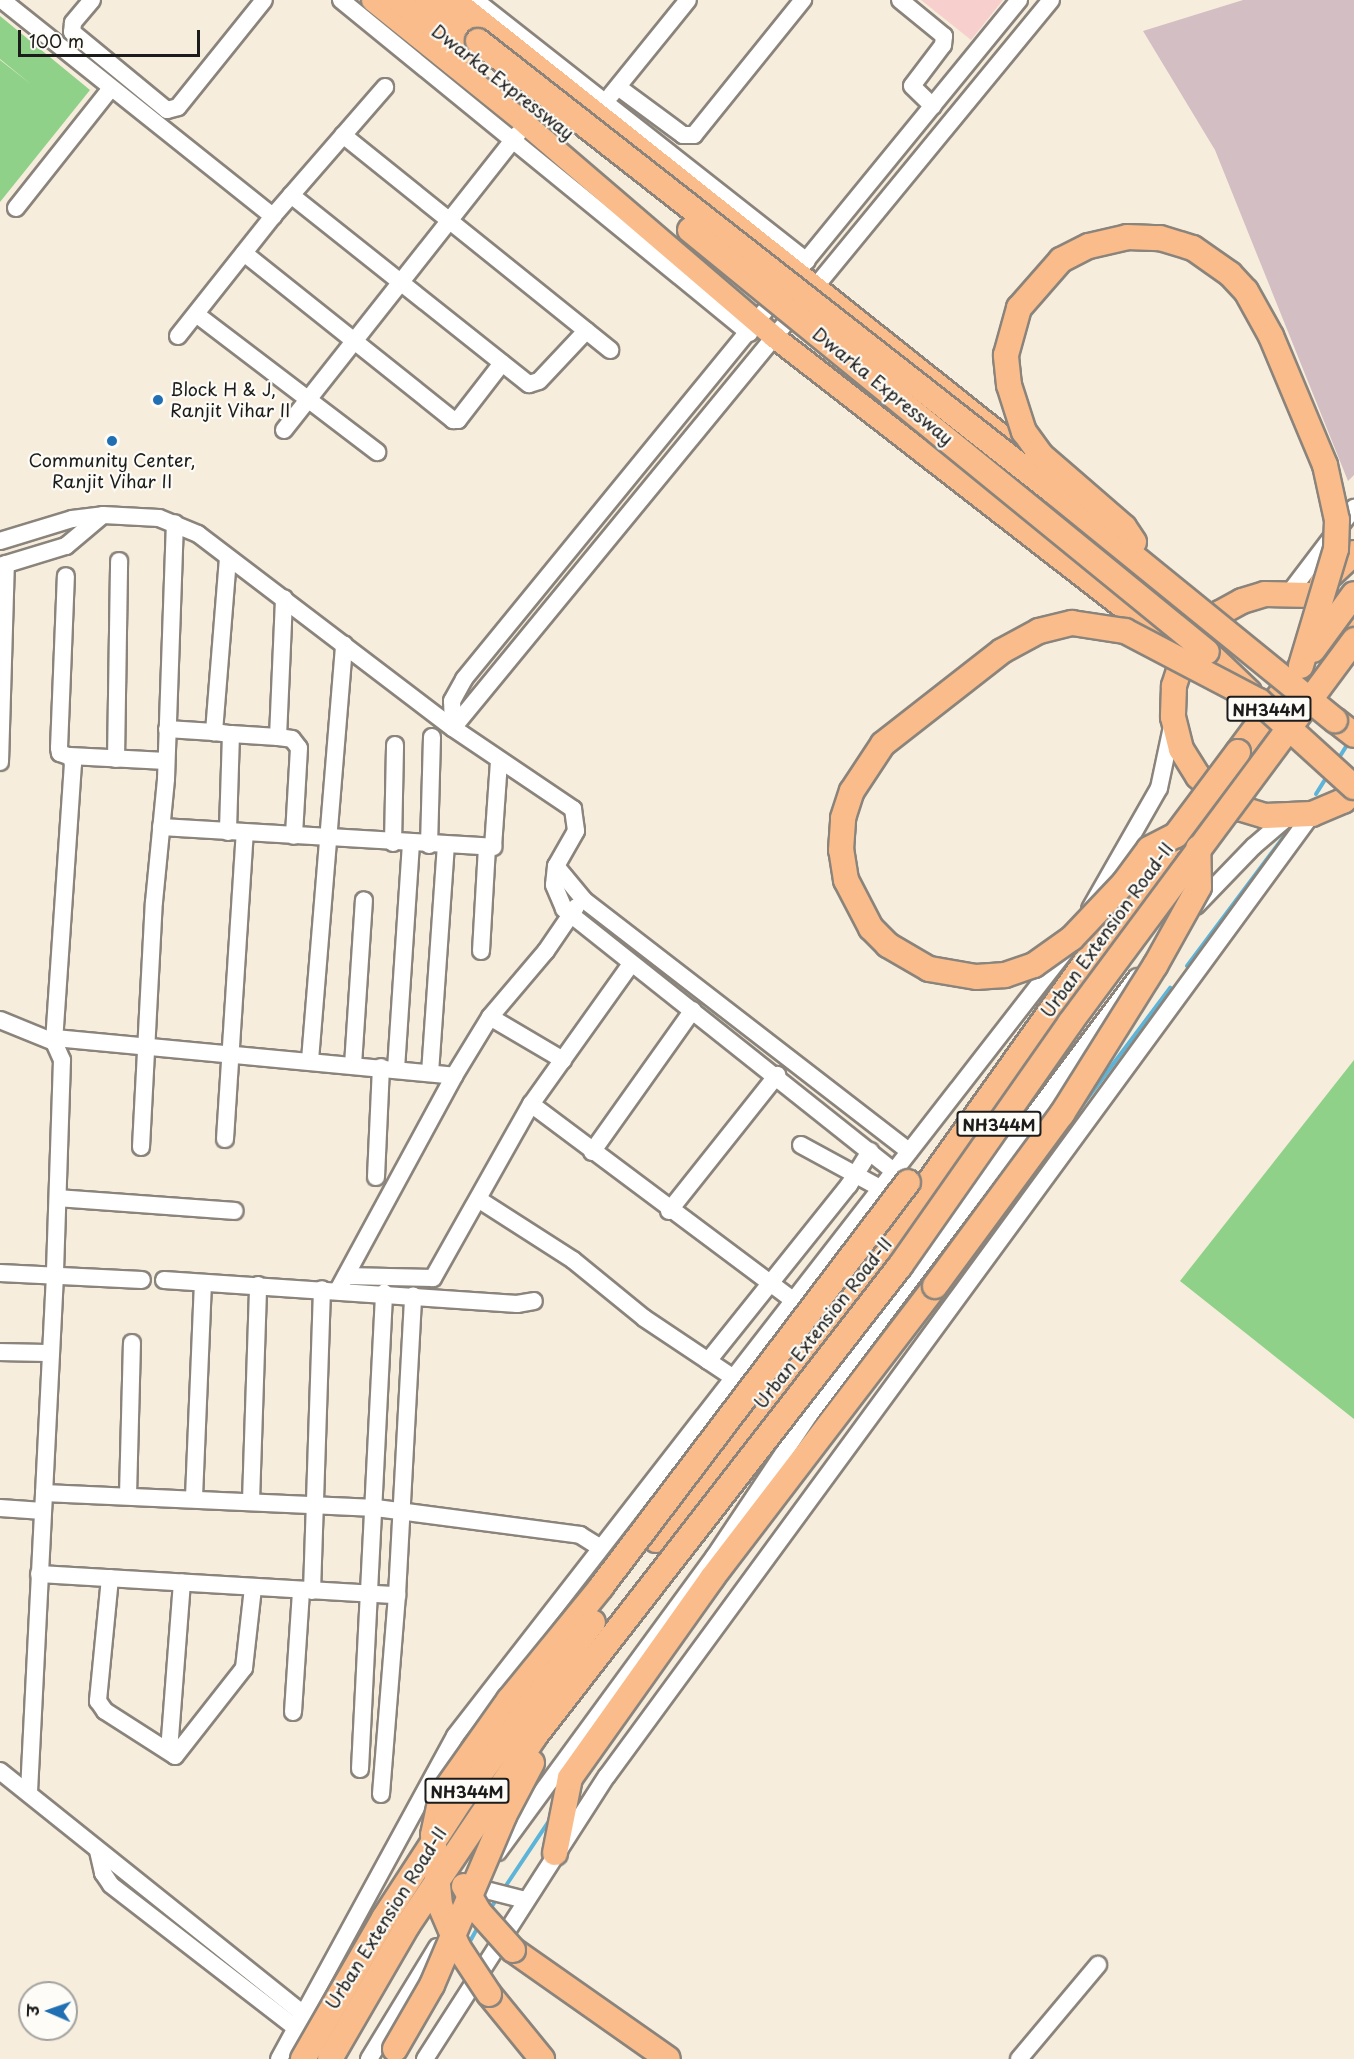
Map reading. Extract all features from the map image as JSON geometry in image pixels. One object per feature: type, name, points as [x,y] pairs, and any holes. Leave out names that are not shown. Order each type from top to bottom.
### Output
[{"type":"highway","name":"Dwarka Expressway","points":[[399,0],[471,46],[1153,571],[1354,735]]},
{"type":"highway","name":"Dwarka Expressway","points":[[427,0],[471,46],[1206,652],[1259,701],[1351,798]]},
{"type":"highway","points":[[1153,571],[1124,527],[1041,455],[1024,432],[1009,385],[1006,355],[1019,308],[1038,283],[1061,260],[1089,246],[1127,237],[1160,238],[1193,248],[1230,274],[1259,312],[1305,414],[1325,465],[1337,520],[1336,549],[1328,586],[1301,666]]},
{"type":"highway","points":[[1300,594],[1354,553]]},
{"type":"highway","points":[[1351,798],[1300,816],[1239,808],[1217,795],[1198,776],[1181,749],[1173,717],[1174,686],[1184,655],[1199,632],[1220,613],[1242,601],[1300,594],[1337,605],[1354,618]]},
{"type":"highway","name":"Urban Extension Road-II","points":[[303,2059],[384,1918],[462,1798],[947,1158],[1009,1074],[1049,1008],[1354,594]]},
{"type":"highway","points":[[1176,836],[1149,849],[1124,883],[1072,938],[1034,965],[1005,975],[976,977],[929,969],[888,945],[857,907],[846,880],[840,850],[843,818],[852,791],[883,744],[1002,651],[1039,631],[1072,623],[1125,631],[1259,701]]},
{"type":"highway","name":"Urban Extension Road-II","points":[[330,2059],[407,1926],[535,1736],[900,1266],[1070,1023],[1354,640]]},
{"type":"highway","points":[[555,1853],[567,1795],[712,1578],[935,1286],[1062,1114],[1155,966],[1198,886],[1198,848]]},
{"type":"highway","points":[[542,2059],[498,2009],[458,1947],[440,1905],[433,1835],[441,1796],[509,1700],[601,1587],[908,1182],[947,1158]]},
{"type":"highway","points":[[390,2059],[432,1985],[504,1816],[531,1769],[535,1736]]},
{"type":"highway","points":[[441,1796],[457,1873],[479,1912],[513,1950],[668,2059]]},
{"type":"main road","points":[[372,0],[526,124],[760,330],[1184,655]]},
{"type":"main road","points":[[455,0],[802,267],[815,287],[1220,613]]},
{"type":"street","points":[[2,0],[273,216]]},
{"type":"street","points":[[92,0],[73,23],[72,32],[167,110],[178,107],[264,0]]},
{"type":"street","points":[[341,0],[513,142],[760,330]]},
{"type":"street","points":[[475,0],[802,267]]},
{"type":"street","points":[[603,104],[688,0]]},
{"type":"street","points":[[618,87],[683,135],[694,135],[803,0]]},
{"type":"street","points":[[900,0],[944,36],[943,45],[912,86],[933,106]]},
{"type":"street","points":[[453,729],[733,383],[760,330],[802,267],[1019,0]]},
{"type":"street","points":[[453,729],[454,692],[716,369],[760,330],[815,287],[1051,0]]},
{"type":"street","points":[[178,336],[273,216],[385,87]]},
{"type":"street","points":[[16,207],[111,88]]},
{"type":"street","points":[[284,430],[526,124]]},
{"type":"street","points":[[343,135],[610,350]]},
{"type":"street","points":[[291,195],[525,382],[535,384],[586,331]]},
{"type":"street","points":[[244,253],[453,420],[458,420],[502,363]]},
{"type":"street","points":[[196,314],[377,452]]},
{"type":"street","points":[[716,369],[733,383]]},
{"type":"street","points":[[1300,594],[1354,508]]},
{"type":"street","points":[[0,762],[3,565],[66,546],[103,515]]},
{"type":"street","points":[[0,541],[72,519],[103,515],[146,516],[175,523],[228,558],[284,598],[453,729],[499,762],[565,804],[576,816],[576,831],[556,866],[556,896],[571,916],[777,1075],[893,1171]]},
{"type":"street","points":[[141,1147],[166,761],[175,523]]},
{"type":"street","points":[[214,732],[228,558]]},
{"type":"street","points":[[116,759],[119,561]]},
{"type":"street","points":[[66,576],[60,753],[70,756],[166,761]]},
{"type":"street","points":[[278,737],[284,598]]},
{"type":"street","points":[[310,1060],[344,644]]},
{"type":"street","points":[[279,2059],[456,1736],[599,1547],[1064,953],[1159,788],[1173,717]]},
{"type":"street","points":[[167,729],[292,739],[299,748],[294,836]]},
{"type":"street","points":[[225,1139],[237,833],[231,734]]},
{"type":"street","points":[[429,845],[432,737]]},
{"type":"street","points":[[393,843],[395,745]]},
{"type":"street","points":[[29,1791],[55,1275],[62,1060],[54,1040],[66,898],[73,764],[70,756]]},
{"type":"street","points":[[161,828],[493,847],[499,762]]},
{"type":"street","points":[[425,2059],[555,1853],[1300,816]]},
{"type":"street","points":[[369,2059],[474,1887],[519,1820],[714,1557],[809,1415],[1102,1019],[1202,899],[1254,846],[1300,816]]},
{"type":"street","points":[[376,1177],[411,843]]},
{"type":"street","points":[[430,1073],[446,846]]},
{"type":"street","points":[[481,951],[487,847]]},
{"type":"street","points":[[556,866],[581,898],[909,1151]]},
{"type":"street","points":[[293,1712],[316,1506],[335,1285],[490,1017],[571,916],[581,898]]},
{"type":"street","points":[[353,1065],[364,900]]},
{"type":"street","points":[[164,1280],[258,1286],[335,1285],[433,1278],[531,1104],[631,964]]},
{"type":"street","points":[[592,1152],[693,1010]]},
{"type":"street","points":[[490,1017],[563,1060]]},
{"type":"street","points":[[0,1020],[54,1040],[146,1045],[454,1076]]},
{"type":"street","points":[[669,1210],[777,1075]]},
{"type":"street","points":[[531,1104],[669,1210],[792,1299]]},
{"type":"street","points":[[801,1145],[880,1188]]},
{"type":"street","points":[[708,1360],[857,1175],[870,1151]]},
{"type":"street","points":[[58,1198],[235,1211]]},
{"type":"street","points":[[478,1199],[573,1260],[644,1318],[732,1377]]},
{"type":"street","points":[[0,1273],[142,1280]]},
{"type":"street","points":[[194,1497],[203,1283]]},
{"type":"street","points":[[335,1285],[384,1293],[517,1304],[534,1302]]},
{"type":"street","points":[[251,1501],[258,1286]]},
{"type":"street","points":[[360,1769],[376,1508],[384,1293]]},
{"type":"street","points":[[381,1794],[397,1595],[413,1295]]},
{"type":"street","points":[[128,1495],[132,1343]]},
{"type":"street","points":[[0,1352],[51,1353]]},
{"type":"street","points":[[44,1493],[194,1497],[376,1508],[580,1534],[599,1547]]},
{"type":"street","points":[[0,1508],[43,1511]]},
{"type":"street","points":[[39,1574],[397,1595]]},
{"type":"street","points":[[110,1578],[98,1701],[105,1711],[177,1756],[244,1668],[253,1588]]},
{"type":"street","points":[[169,1751],[182,1583]]},
{"type":"street","points":[[0,1771],[29,1791],[98,1851],[103,1873],[111,1885],[300,2021]]},
{"type":"street","points":[[474,1887],[525,1900]]},
{"type":"street","points":[[1019,2059],[1098,1965]]},
{"type":"shaded area","points":[[921,0],[1003,0],[971,40]]},
{"type":"shaded area","points":[[1243,0],[1354,0],[1354,475],[1348,481],[1215,150],[1143,31]]},
{"type":"green space","points":[[0,16],[90,90],[0,202],[0,60],[32,85],[0,59]]},
{"type":"green space","points":[[1354,1060],[1354,1419],[1180,1281]]},
{"type":"waterway","points":[[1337,761],[1349,742]]},
{"type":"waterway","points":[[1316,794],[1328,775]]},
{"type":"waterway","points":[[1187,966],[1288,831]]},
{"type":"waterway","points":[[1075,1115],[1170,988]]},
{"type":"waterway","points":[[710,1602],[757,1538]]},
{"type":"waterway","points":[[505,1887],[551,1818]]},
{"type":"waterway","points":[[488,1912],[496,1900]]},
{"type":"waterway","points":[[468,1945],[479,1925]]},
{"type":"place","name":"Block H & J, Ranjit Vihar II","points":[[158,400]]},
{"type":"place","name":"Community Center, Ranjit Vihar II","points":[[112,441]]}]
